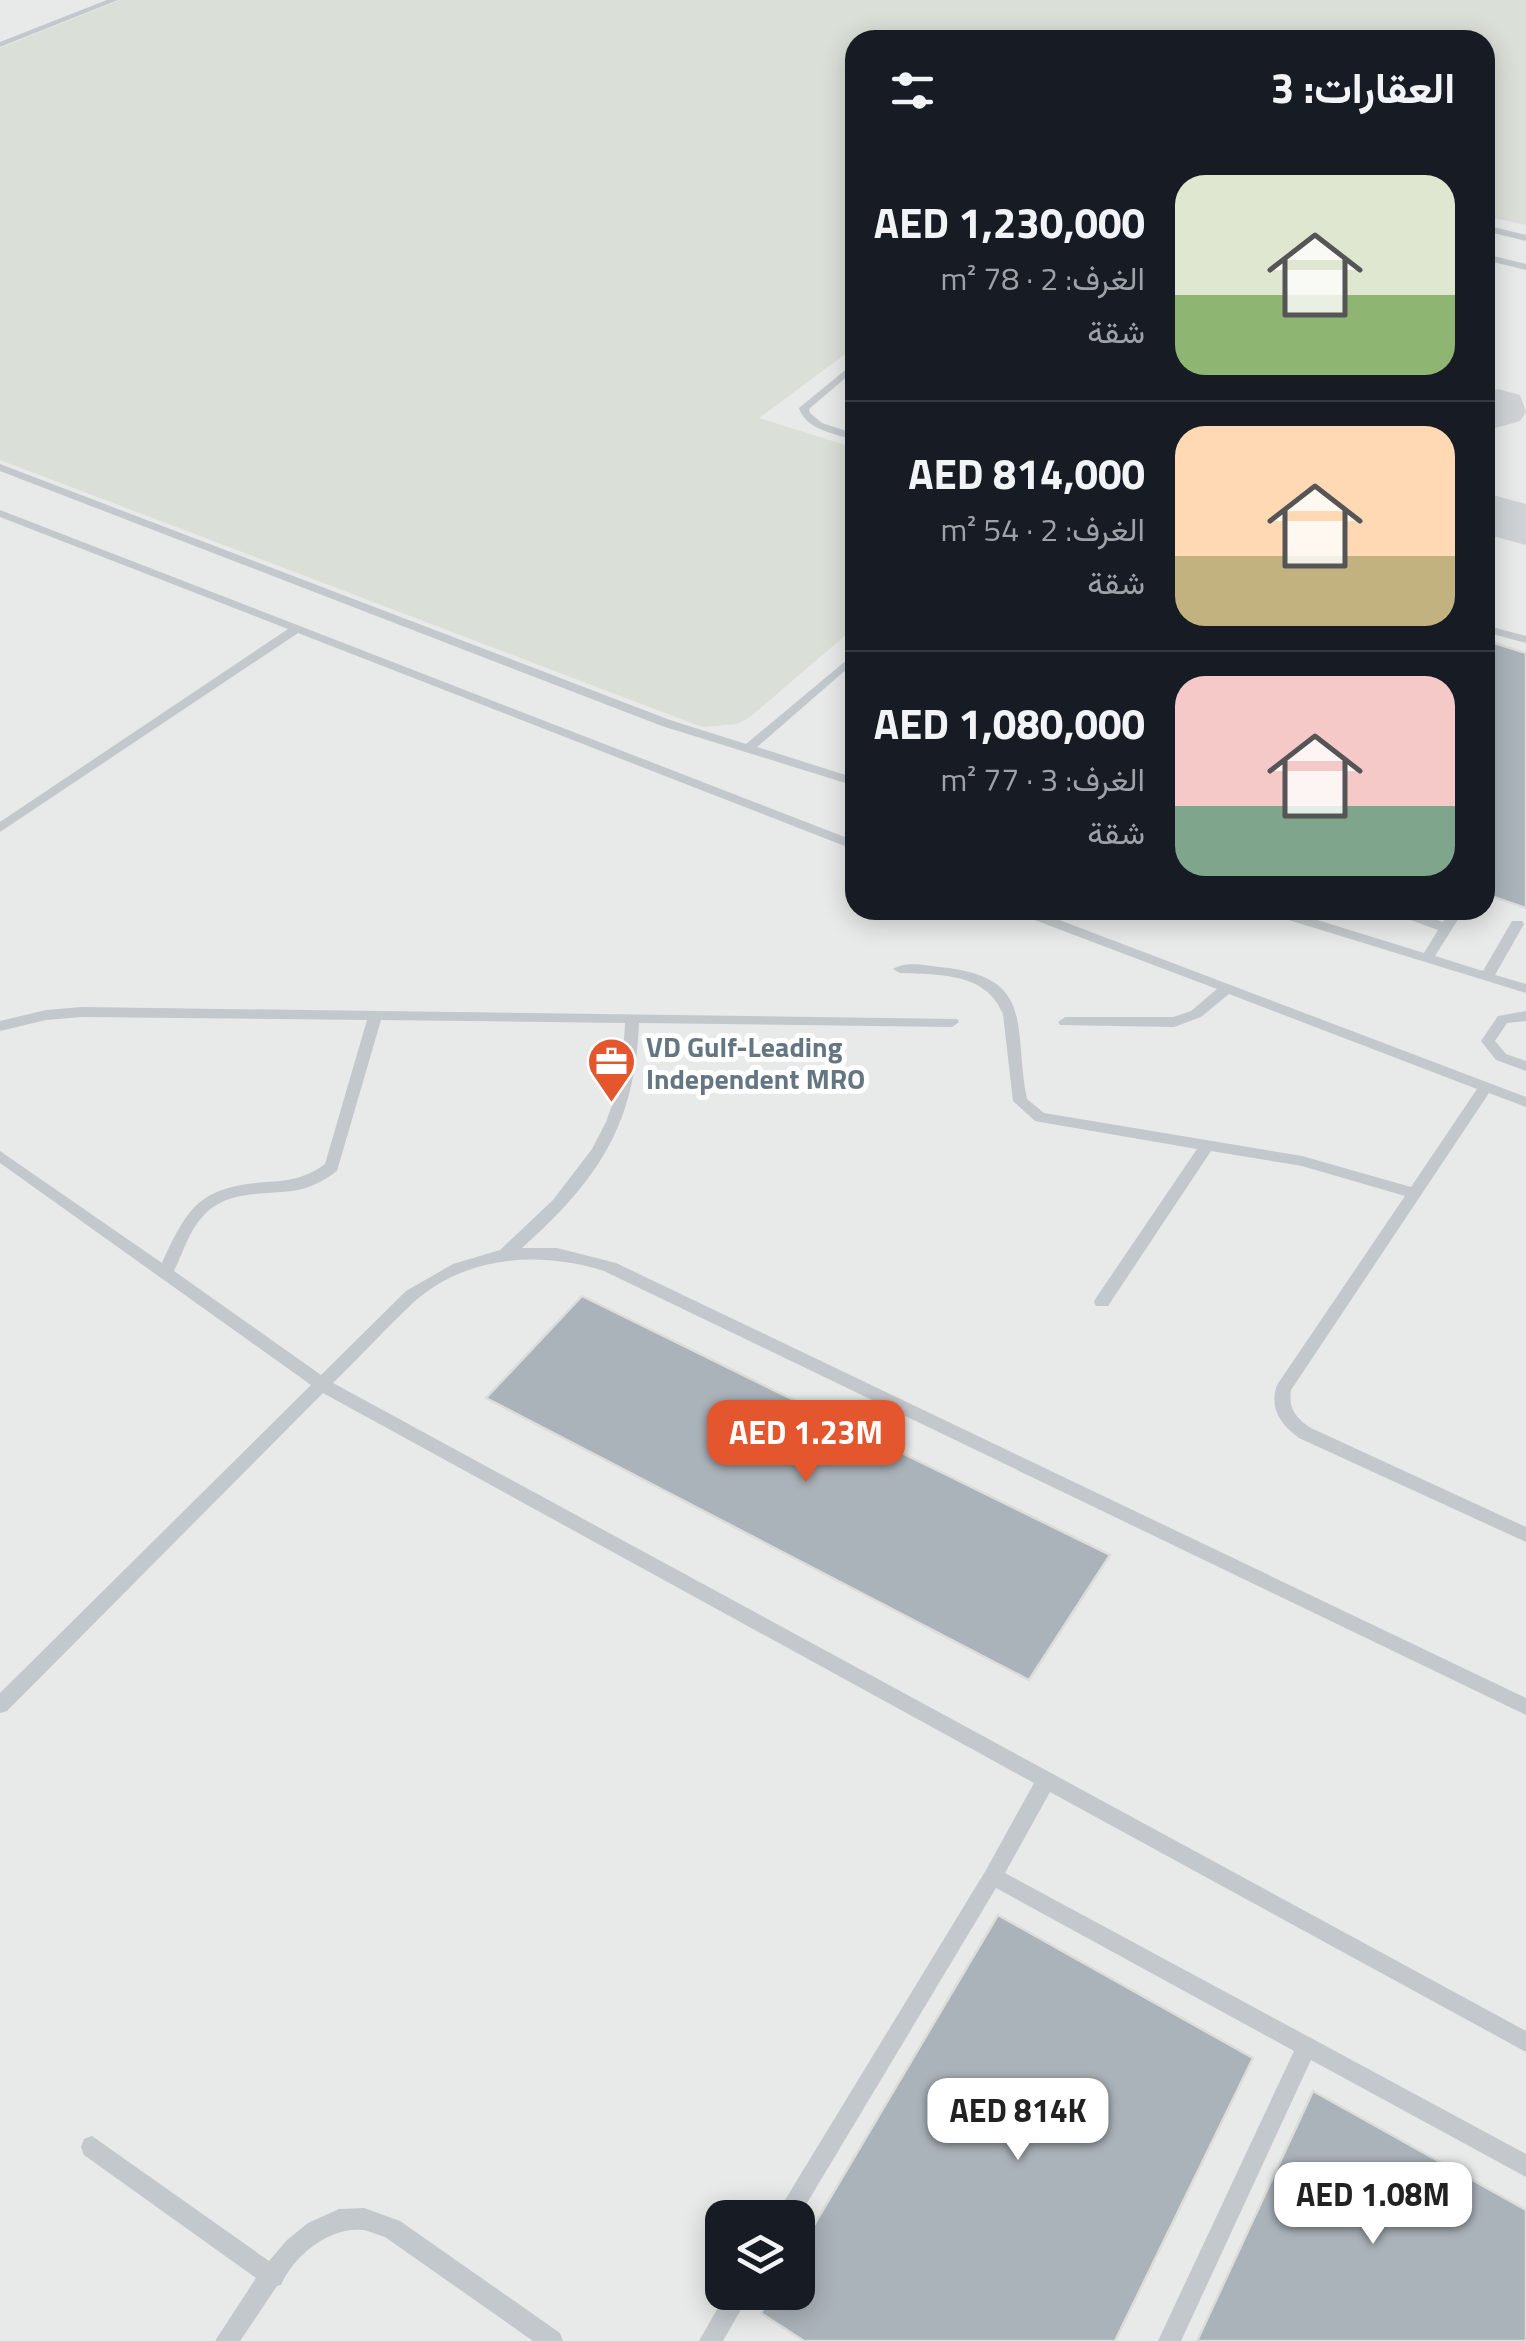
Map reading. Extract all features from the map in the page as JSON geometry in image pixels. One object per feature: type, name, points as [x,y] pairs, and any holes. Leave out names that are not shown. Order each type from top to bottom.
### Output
[{"type":"lane","points":[[0,45],[114,0]]},
{"type":"lane","points":[[1495,230],[1526,238]]},
{"type":"lane","points":[[1495,260],[1526,267]]},
{"type":"lane","points":[[845,373],[804,408],[810,420],[845,434]]},
{"type":"lane","points":[[0,468],[655,719],[845,779]]},
{"type":"lane","points":[[0,512],[845,842]]},
{"type":"lane","points":[[0,828],[296,628]]},
{"type":"lane","points":[[1495,631],[1526,640]]},
{"type":"lane","points":[[748,750],[845,665]]},
{"type":"lane","points":[[1047,920],[1526,1102]]},
{"type":"lane","points":[[1304,920],[1526,989]]},
{"type":"lane","points":[[1424,920],[1446,928]]},
{"type":"lane","points":[[1428,958],[1450,920]]},
{"type":"lane","points":[[1487,977],[1517,924]]},
{"type":"lane","points":[[900,970],[964,974],[981,980],[1005,1000],[1010,1013],[1017,1090],[1028,1110],[1054,1121],[1328,1166],[1415,1193]]},
{"type":"lane","points":[[1065,1022],[1174,1022],[1196,1014],[1226,990]]},
{"type":"lane","points":[[0,1026],[82,1012],[952,1022]]},
{"type":"lane","points":[[166,1271],[192,1220],[215,1198],[232,1191],[304,1184],[332,1167],[375,1016]]},
{"type":"lane","points":[[1526,1016],[1503,1020],[1488,1040],[1502,1057],[1526,1066]]},
{"type":"lane","points":[[507,1252],[566,1197],[607,1138],[630,1078],[632,1020]]},
{"type":"lane","points":[[1486,1087],[1283,1390],[1282,1408],[1286,1418],[1305,1434],[1526,1535]]},
{"type":"lane","points":[[1102,1302],[1207,1146]]},
{"type":"lane","points":[[0,1156],[324,1386],[1526,2042]]},
{"type":"lane","points":[[0,1706],[412,1295],[440,1275],[472,1261],[507,1252],[543,1251],[578,1256],[610,1267],[1526,1707]]},
{"type":"lane","points":[[796,2200],[993,1876],[1046,1781]]},
{"type":"lane","points":[[993,1876],[1526,2166]]},
{"type":"lane","points":[[1168,2341],[1307,2047]]},
{"type":"lane","points":[[92,2147],[273,2276]]},
{"type":"lane","points":[[226,2341],[312,2230],[354,2215],[374,2219],[552,2341]]},
{"type":"lane","points":[[710,2341],[729,2310]]},
{"type":"shaded area","points":[[0,0],[1526,0],[1526,2341],[0,2341]]},
{"type":"shaded area","points":[[120,0],[1526,0],[1526,225],[1495,218],[1495,30],[845,30],[845,354],[759,418],[845,445],[845,636],[750,717],[737,724],[702,727],[0,460],[0,48]]},
{"type":"building","points":[[1495,643],[1526,653],[1526,908],[1495,897]]},
{"type":"building","points":[[582,1296],[1110,1555],[1029,1680],[486,1398]]},
{"type":"building","points":[[998,1915],[1253,2058],[1115,2341],[804,2341],[761,2313],[815,2310],[815,2223]]},
{"type":"building","points":[[1313,2091],[1526,2210],[1526,2341],[1197,2341]]},
{"type":"taxiway","points":[[1495,516],[1526,525]]},
{"type":"place","name":"VD Gulf-Leading Independent MRO","points":[[611,1104]]}]
